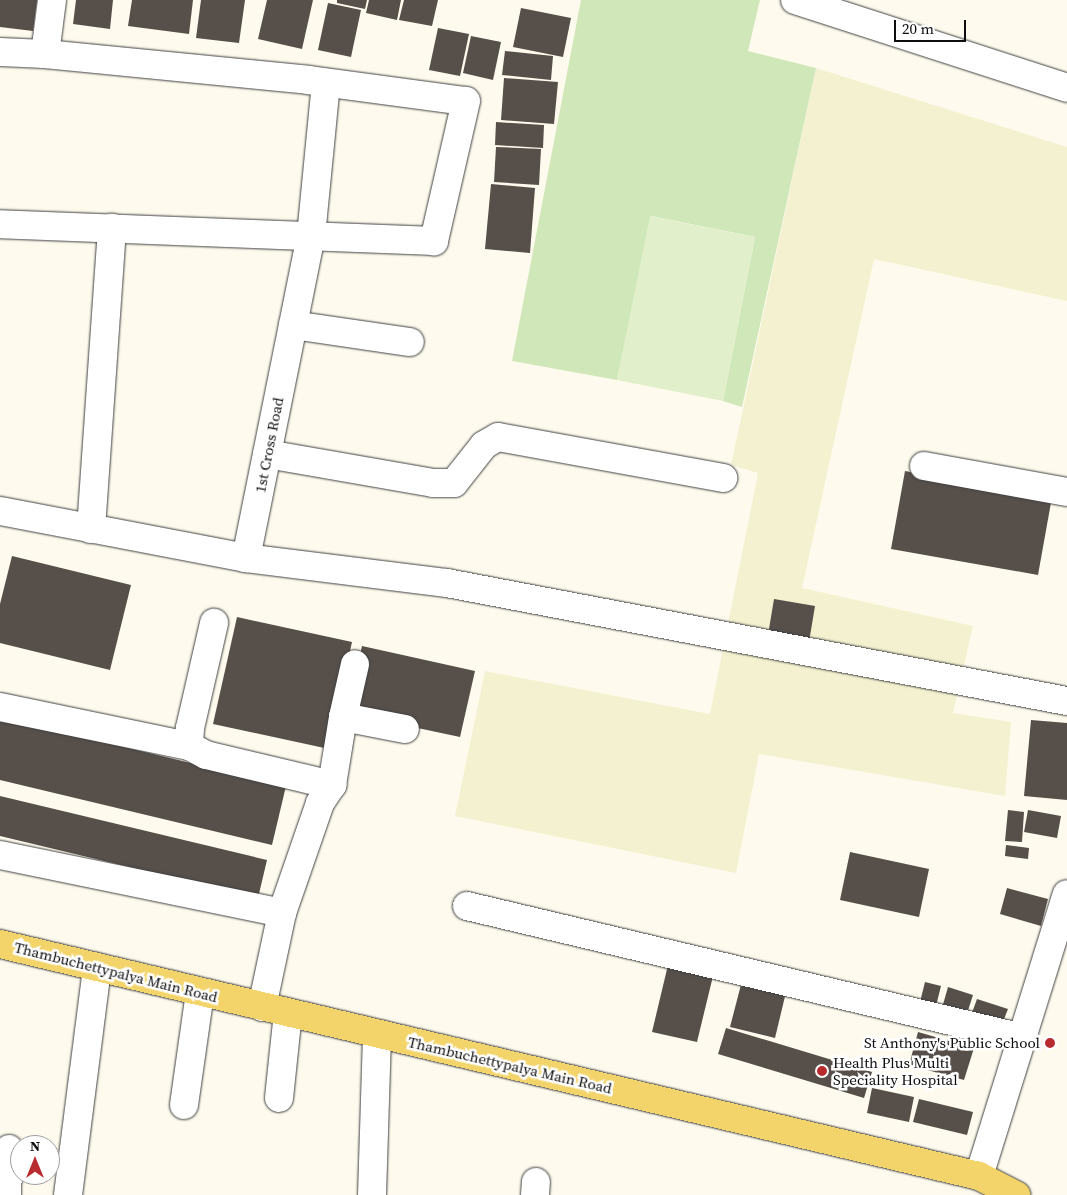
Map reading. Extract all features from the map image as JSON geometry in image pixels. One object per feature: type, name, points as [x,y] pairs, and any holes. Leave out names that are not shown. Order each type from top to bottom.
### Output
[{"type":"main road","name":"Thambuchettypalya Main Road","points":[[0,944],[979,1176],[1016,1195]]},
{"type":"street","points":[[45,54],[52,0]]},
{"type":"street","points":[[795,0],[1067,88]]},
{"type":"street","points":[[0,52],[45,54],[326,83],[466,101],[434,241],[0,224]]},
{"type":"street","name":"1st Cross Road","points":[[246,558],[312,236],[326,83]]},
{"type":"street","points":[[91,529],[112,228]]},
{"type":"street","points":[[293,325],[410,342]]},
{"type":"street","points":[[268,454],[433,483],[454,483],[484,445],[498,437],[723,478]]},
{"type":"street","points":[[924,466],[1067,492]]},
{"type":"street","points":[[0,512],[246,558],[447,583],[1067,701]]},
{"type":"street","points":[[189,746],[190,728],[214,623]]},
{"type":"street","points":[[279,1098],[275,1010],[282,913],[320,803],[332,785],[343,717],[355,664]]},
{"type":"street","points":[[0,707],[189,746],[206,756],[332,785]]},
{"type":"street","points":[[343,717],[405,729]]},
{"type":"street","points":[[0,855],[282,913]]},
{"type":"street","points":[[979,1176],[1067,894]]},
{"type":"street","points":[[467,906],[1023,1038]]},
{"type":"street","points":[[68,1195],[97,968]]},
{"type":"street","points":[[184,1105],[200,992]]},
{"type":"street","points":[[372,1195],[378,1034]]},
{"type":"street","points":[[7,1195],[9,1149]]},
{"type":"shaded area","points":[[816,68],[1067,147],[1067,301],[874,259],[802,588],[973,626],[953,713],[1011,722],[1005,796],[759,754],[736,873],[455,816],[485,671],[710,714],[758,473],[731,465]]},
{"type":"green space","points":[[581,0],[760,0],[748,51],[816,68],[742,407],[723,401],[755,237],[651,216],[617,380],[512,361]]},
{"type":"green space","points":[[650,216],[755,237],[723,401],[617,380]]},
{"type":"building","points":[[0,0],[37,0],[33,31],[0,27]]},
{"type":"building","points":[[76,0],[113,0],[110,29],[73,24]]},
{"type":"building","points":[[132,0],[193,0],[189,34],[128,26]]},
{"type":"building","points":[[201,0],[245,0],[239,43],[196,38]]},
{"type":"building","points":[[267,0],[313,0],[302,49],[258,39]]},
{"type":"building","points":[[337,0],[367,0],[365,9],[337,3]]},
{"type":"building","points":[[369,0],[401,0],[397,20],[366,13]]},
{"type":"building","points":[[404,0],[438,0],[432,26],[399,20]]},
{"type":"building","points":[[328,3],[361,10],[351,57],[318,50]]},
{"type":"building","points":[[521,8],[571,18],[563,57],[513,47]]},
{"type":"building","points":[[438,28],[469,34],[460,76],[429,70]]},
{"type":"building","points":[[471,36],[501,42],[493,80],[463,73]]},
{"type":"building","points":[[505,51],[553,56],[551,80],[502,75]]},
{"type":"building","points":[[504,78],[558,82],[554,124],[501,120]]},
{"type":"building","points":[[496,122],[544,125],[543,148],[495,145]]},
{"type":"building","points":[[496,147],[541,149],[539,185],[494,182]]},
{"type":"building","points":[[491,184],[535,188],[530,253],[485,249]]},
{"type":"building","points":[[905,471],[1052,497],[1038,575],[891,549]]},
{"type":"building","points":[[12,556],[131,585],[110,670],[0,643],[0,604]]},
{"type":"building","points":[[774,599],[815,606],[809,642],[768,635]]},
{"type":"building","points":[[237,617],[352,642],[329,749],[213,724]]},
{"type":"building","points":[[362,646],[475,671],[460,737],[347,713]]},
{"type":"building","points":[[0,717],[286,786],[272,845],[0,780]]},
{"type":"building","points":[[1031,720],[1067,723],[1067,800],[1024,796]]},
{"type":"building","points":[[0,796],[267,860],[258,898],[0,836]]},
{"type":"building","points":[[1008,810],[1024,812],[1022,842],[1005,841]]},
{"type":"building","points":[[1028,810],[1061,816],[1057,838],[1024,832]]},
{"type":"building","points":[[1006,845],[1029,848],[1028,859],[1005,856]]},
{"type":"building","points":[[850,852],[929,869],[919,917],[840,900]]},
{"type":"building","points":[[1007,888],[1048,899],[1041,926],[1000,914]]},
{"type":"building","points":[[668,965],[713,976],[697,1042],[652,1032]]},
{"type":"building","points":[[743,977],[787,988],[775,1038],[730,1027]]},
{"type":"building","points":[[925,982],[941,986],[934,1014],[918,1010]]},
{"type":"building","points":[[948,987],[973,995],[964,1023],[940,1015]]},
{"type":"building","points":[[977,999],[1008,1009],[999,1032],[969,1021]]},
{"type":"building","points":[[726,1028],[872,1072],[864,1098],[718,1054]]},
{"type":"building","points":[[918,1032],[974,1048],[964,1080],[909,1065]]},
{"type":"building","points":[[872,1088],[914,1097],[909,1122],[867,1113]]},
{"type":"building","points":[[919,1099],[973,1112],[967,1135],[913,1122]]},
{"type":"place","name":"St Anthony's Public School","points":[[1050,1043]]},
{"type":"place","name":"Health Plus Multi Speciality Hospital","points":[[822,1071]]}]
